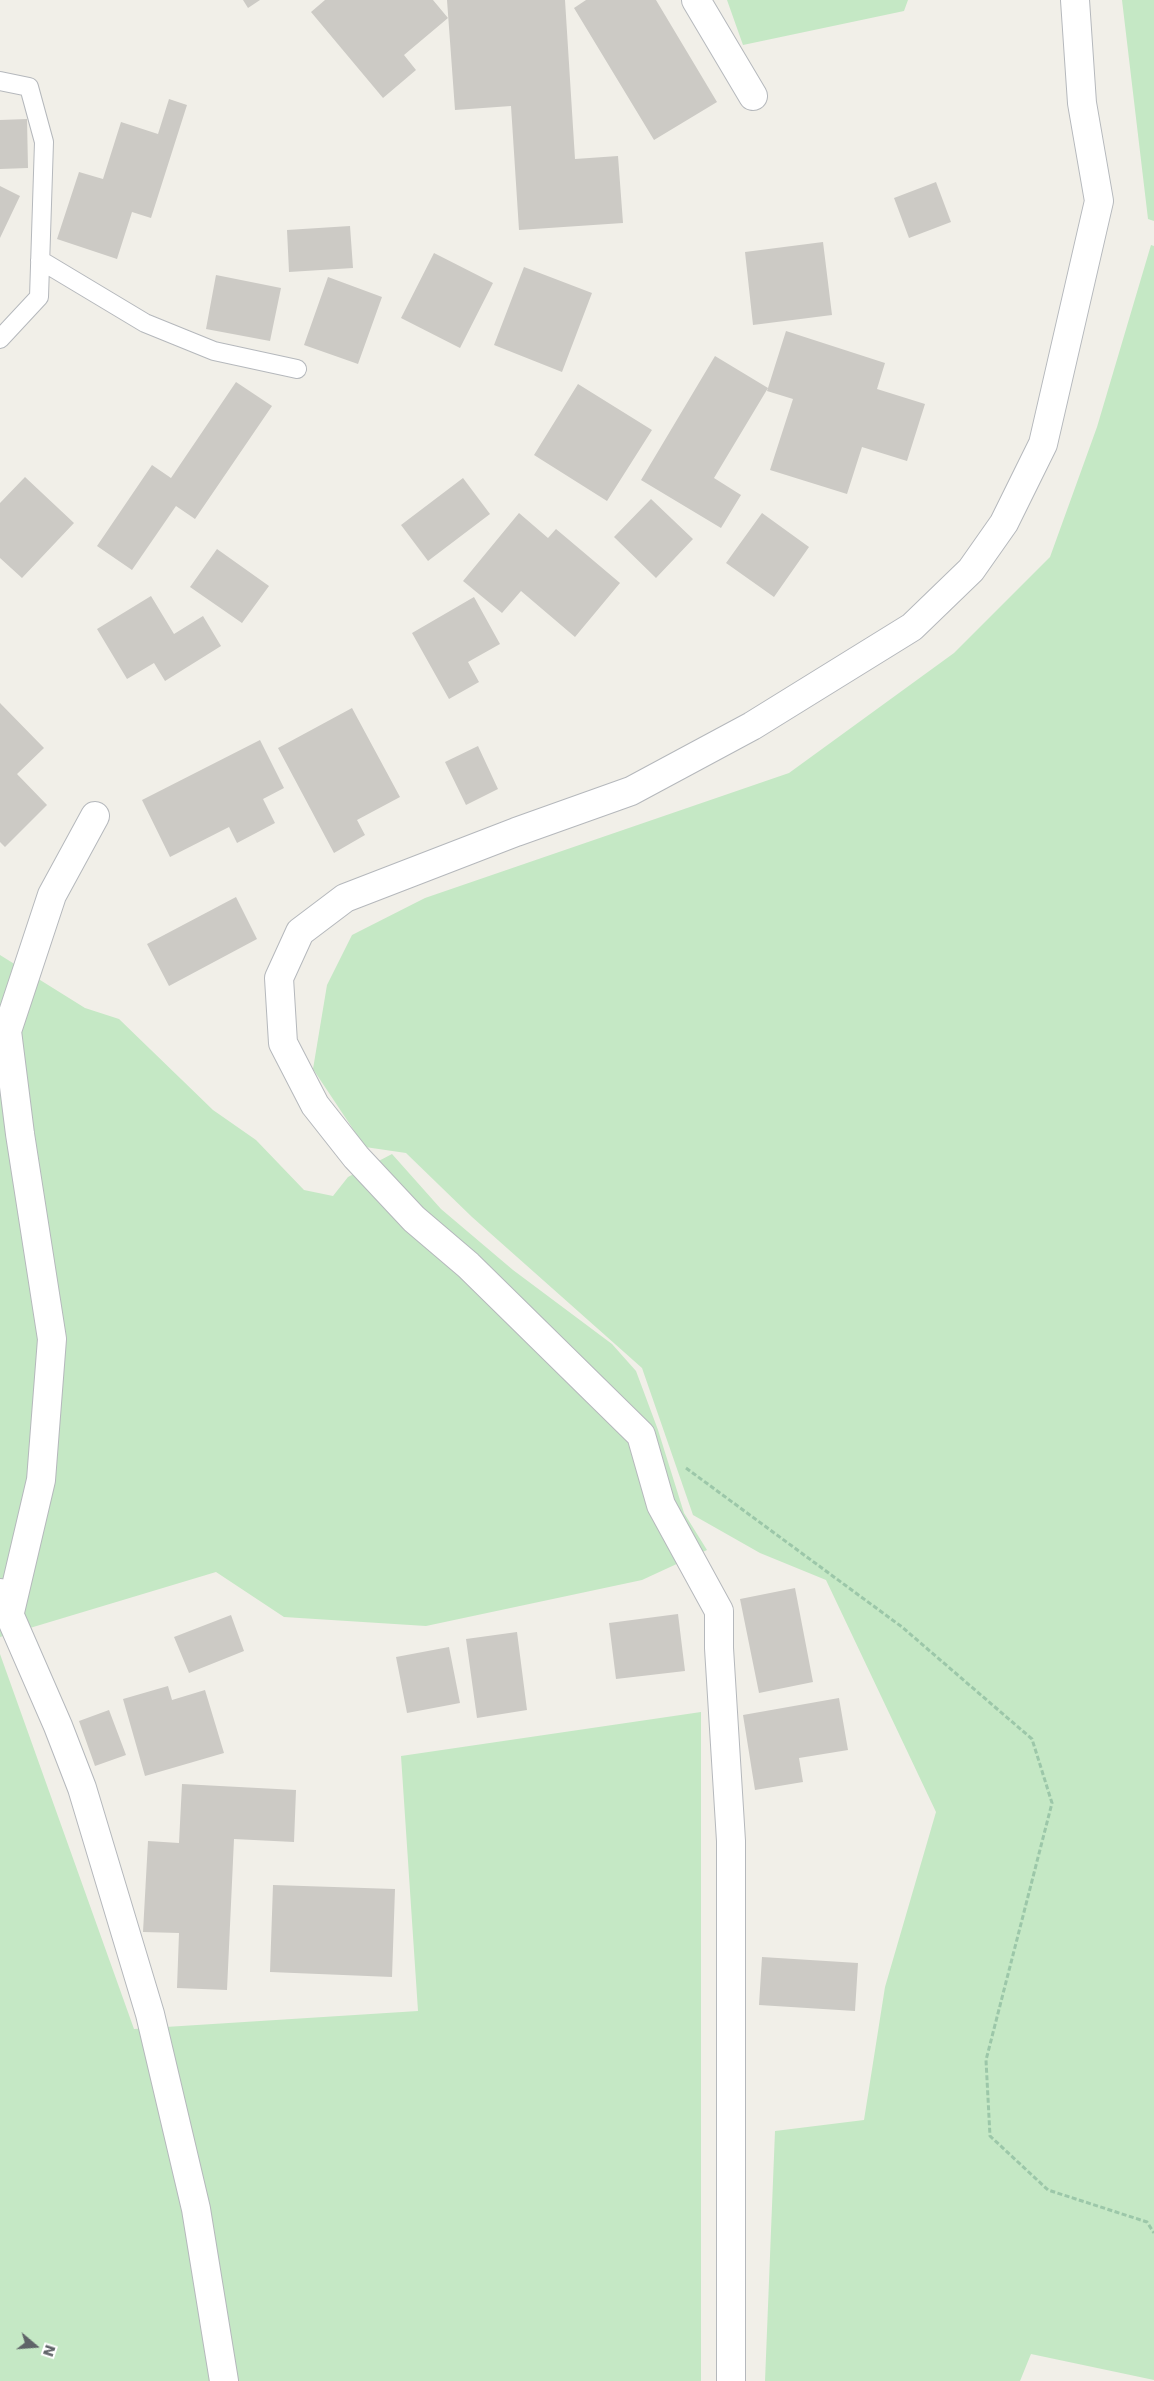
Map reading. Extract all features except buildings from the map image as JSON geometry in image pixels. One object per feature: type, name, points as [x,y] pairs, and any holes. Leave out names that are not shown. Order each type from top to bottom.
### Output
[{"type":"street","points":[[696,0],[754,96]]},
{"type":"street","points":[[731,2381],[731,1841],[719,1648],[719,1611],[661,1505],[641,1434],[468,1265],[414,1219],[356,1157],[315,1106],[283,1043],[279,978],[300,932],[345,898],[516,832],[631,791],[752,726],[912,627],[970,570],[1004,523],[1043,444],[1099,201],[1082,103],[1075,0]]},
{"type":"street","points":[[95,816],[52,895],[7,1031],[52,1339],[41,1480],[3,1609],[82,1788],[150,2014],[196,2209],[224,2381]]},
{"type":"lane","points":[[0,81],[30,87],[44,142],[39,297],[0,339]]},
{"type":"lane","points":[[40,260],[145,323],[214,351],[297,370]]},
{"type":"path","points":[[680,1464],[902,1627],[1032,1739],[1052,1803],[986,2060],[990,2136],[1048,2190],[1147,2222],[1154,2233]]},
{"type":"green space","points":[[727,0],[908,0],[904,11],[743,45]]},
{"type":"green space","points":[[1122,0],[1154,0],[1154,221],[1148,219]]},
{"type":"green space","points":[[1151,245],[1154,246],[1154,2380],[1031,2354],[1020,2381],[765,2381],[775,2131],[864,2120],[885,1987],[936,1812],[826,1580],[760,1553],[693,1515],[642,1368],[472,1217],[406,1153],[365,1147],[313,1069],[327,985],[352,935],[425,898],[789,773],[954,653],[1050,557],[1097,427]]},
{"type":"green space","points":[[0,955],[85,1008],[119,1019],[213,1110],[256,1140],[304,1190],[333,1196],[348,1177],[392,1154],[441,1209],[513,1270],[612,1344],[636,1371],[658,1430],[684,1513],[707,1550],[642,1580],[426,1626],[284,1617],[216,1572],[0,1637]]},
{"type":"green space","points":[[0,1654],[134,2029],[418,2011],[401,1756],[701,1712],[701,2381],[0,2381]]}]
